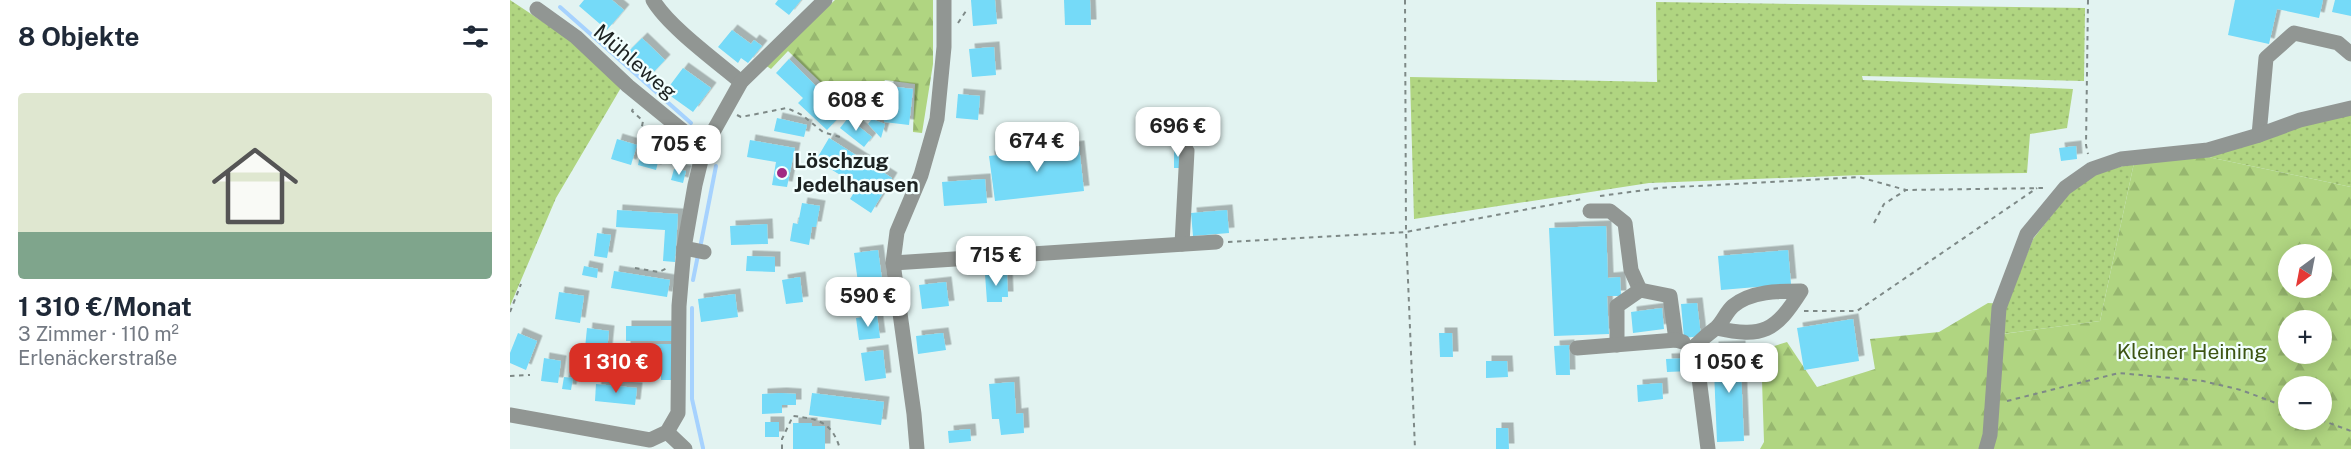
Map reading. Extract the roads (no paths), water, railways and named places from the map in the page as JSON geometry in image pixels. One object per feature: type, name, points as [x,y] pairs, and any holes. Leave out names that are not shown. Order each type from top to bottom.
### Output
[{"type":"street","points":[[653,0],[659,10],[741,82]]},
{"type":"street","points":[[510,415],[650,440],[667,432],[678,413],[679,306],[694,250],[695,185],[704,148],[741,82],[825,0]]},
{"type":"street","points":[[916,449],[915,423],[893,263],[897,232],[921,175],[937,119],[944,47],[944,0]]},
{"type":"street","name":"Mühleweg","points":[[537,9],[576,37],[640,96],[704,148]]},
{"type":"street","points":[[2259,135],[2266,58],[2294,33],[2338,43],[2351,54]]},
{"type":"street","points":[[1986,449],[1990,435],[1999,308],[2026,234],[2065,188],[2092,169],[2121,159],[2208,150],[2300,120],[2351,108]]},
{"type":"street","points":[[1182,244],[1187,151]]},
{"type":"street","points":[[1588,205],[1610,211],[1625,223],[1631,270],[1640,290]]},
{"type":"street","points":[[893,263],[1216,242]]},
{"type":"street","points":[[1617,345],[1617,306],[1640,290],[1670,296],[1676,340]]},
{"type":"street","points":[[1695,346],[1710,330],[1716,328],[1741,333],[1757,333],[1779,321],[1789,311],[1802,291],[1771,292],[1752,296],[1735,304],[1725,313],[1716,328]]},
{"type":"street","points":[[1577,348],[1676,340],[1695,346]]},
{"type":"street","points":[[1695,346],[1708,449]]},
{"type":"street","points":[[667,432],[685,449]]},
{"type":"waterway","points":[[560,7],[691,123]]},
{"type":"waterway","points":[[700,248],[716,166]]},
{"type":"waterway","points":[[693,280],[698,255]]},
{"type":"waterway","points":[[692,308],[692,399],[703,448]]},
{"type":"place","name":"Löschzug Jedelhausen","points":[[782,173]]},
{"type":"park label","name":"Kleiner Heining","points":[[2192,352]]}]
